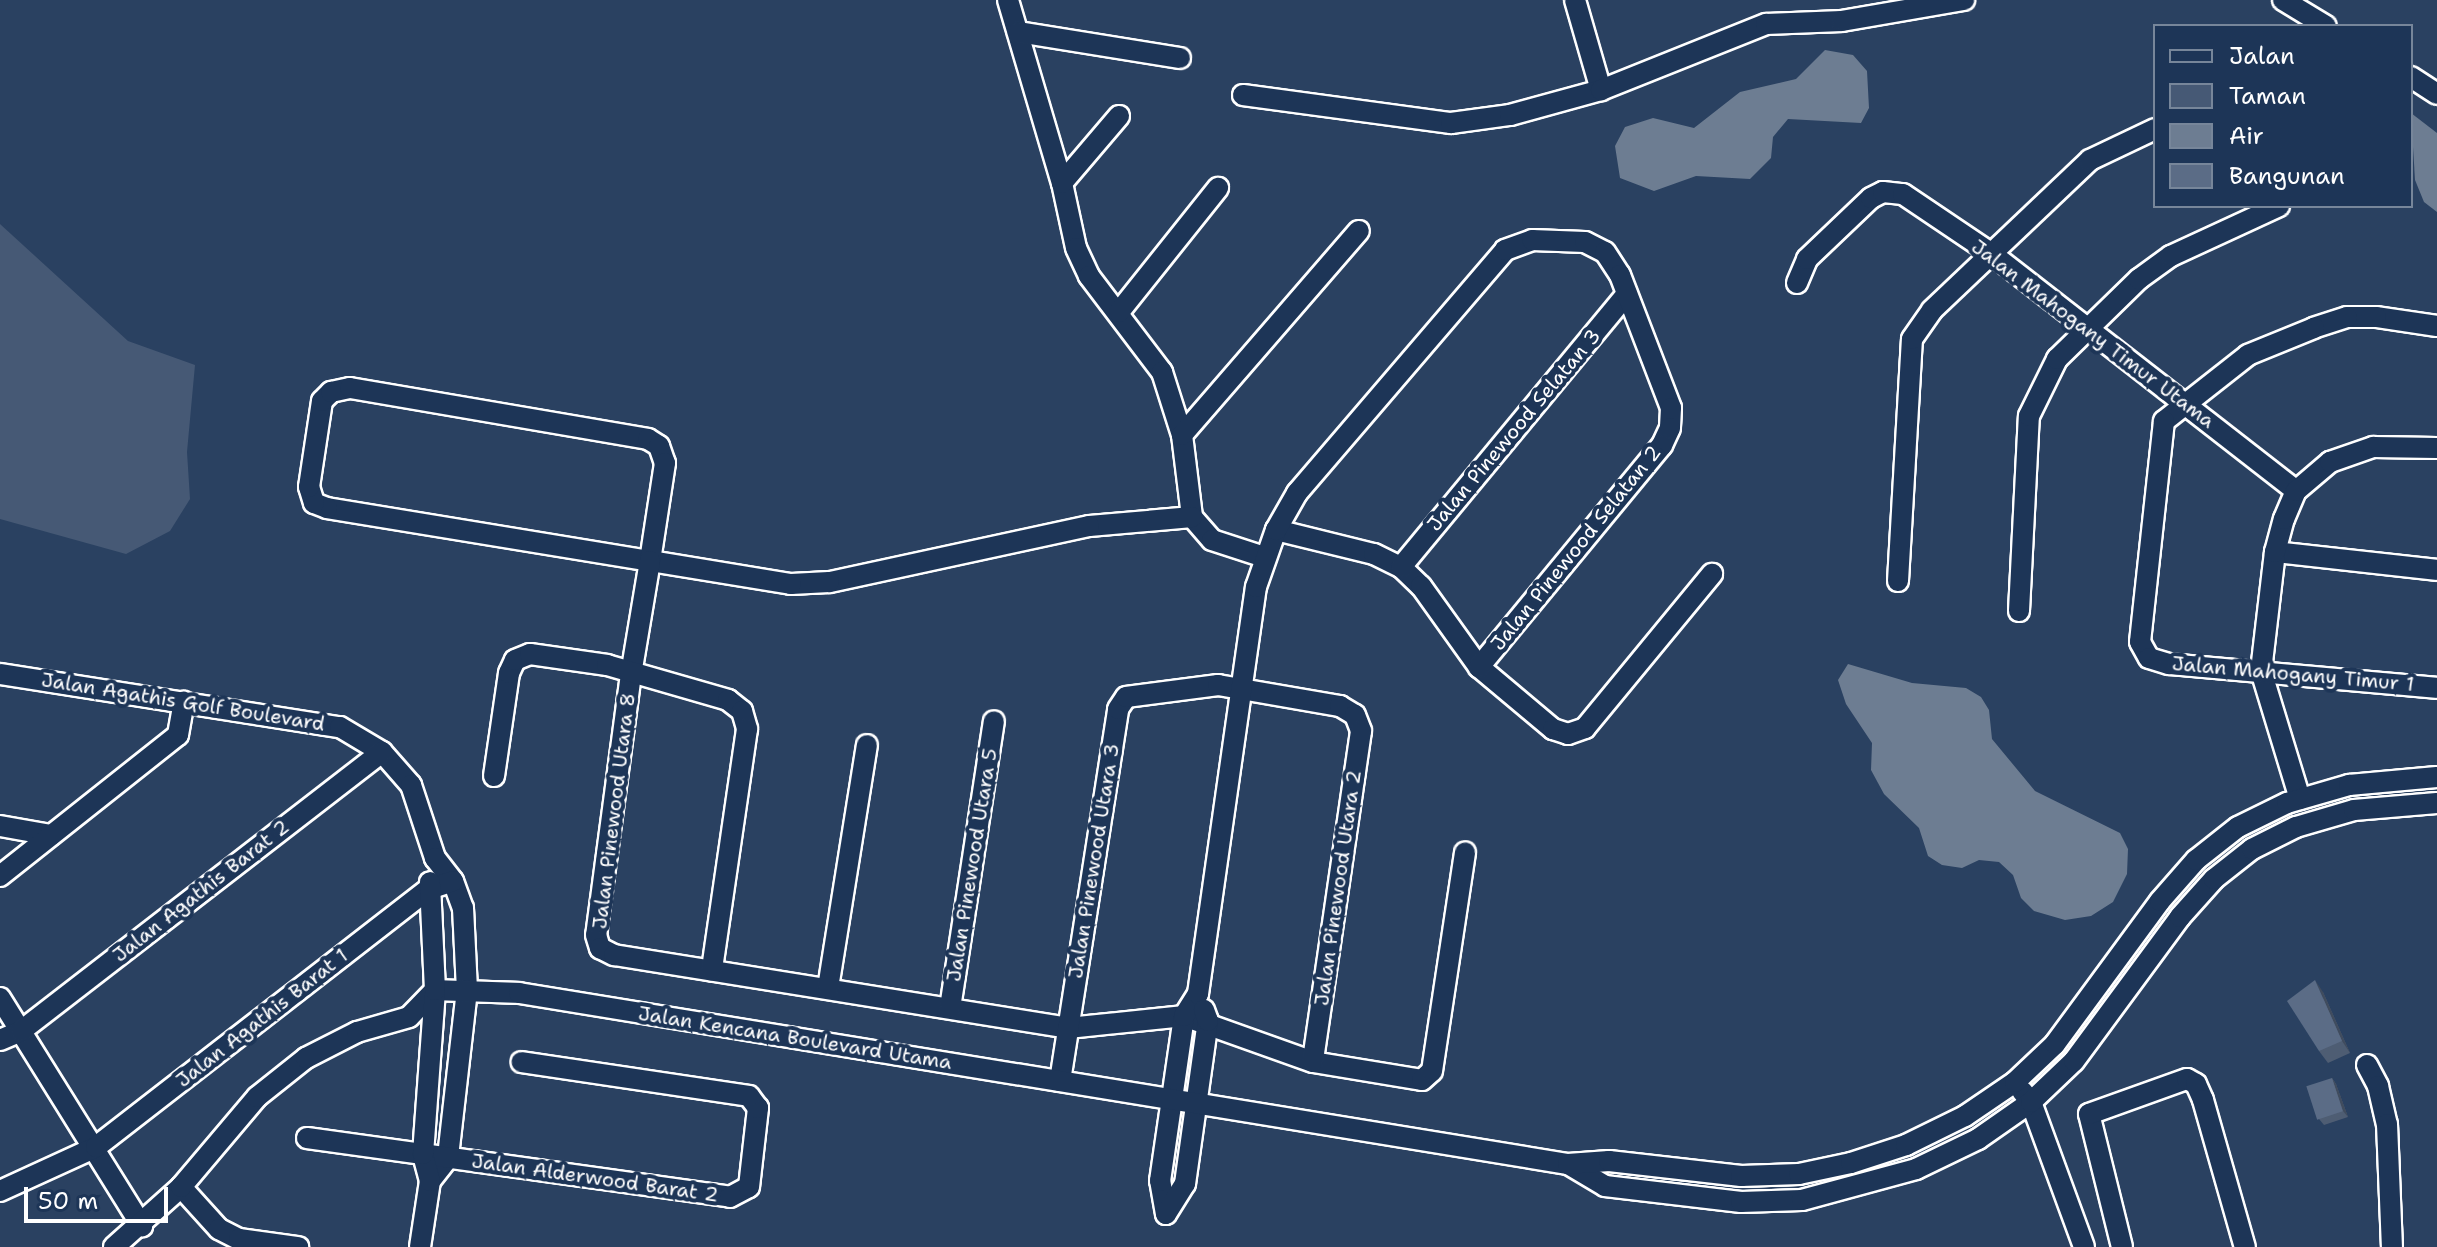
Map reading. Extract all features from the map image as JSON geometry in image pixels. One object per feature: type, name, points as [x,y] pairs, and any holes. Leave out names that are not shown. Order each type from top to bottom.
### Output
[{"type":"street","points":[[1008,0],[1062,183],[1076,248],[1089,276],[1162,372],[1182,435],[1192,517],[1212,540],[1264,557]]},
{"type":"street","points":[[1575,0],[1601,90]]},
{"type":"street","points":[[1243,95],[1451,123],[1510,115],[1601,90],[1766,24],[1842,21],[1964,0]]},
{"type":"street","points":[[2283,0],[2323,24]]},
{"type":"street","points":[[1018,32],[1180,58]]},
{"type":"street","points":[[2413,78],[2437,94]]},
{"type":"street","points":[[1062,183],[1119,116]]},
{"type":"street","points":[[1898,581],[1912,339],[1932,310],[2090,160],[2153,130]]},
{"type":"street","points":[[1119,312],[1218,188]]},
{"type":"street","name":"Jalan Mahogany Timur Utama","points":[[1797,283],[1807,259],[1883,192],[1903,194],[1992,254],[2296,491]]},
{"type":"street","points":[[2019,611],[2029,416],[2057,359],[2088,327],[2171,256],[2275,208]]},
{"type":"street","points":[[1182,435],[1359,231]]},
{"type":"street","points":[[1198,994],[1208,1021],[1185,1184],[1166,1214],[1160,1181],[1184,1016],[1198,994],[1241,689],[1264,557],[1276,530],[1297,493],[1505,250],[1532,240],[1585,242],[1605,252],[1627,294]]},
{"type":"street","name":"Jalan Pinewood Selatan 2","points":[[1479,667],[1662,445],[1670,428],[1671,408],[1627,294]]},
{"type":"street","name":"Jalan Pinewood Selatan 3","points":[[1401,567],[1627,294]]},
{"type":"street","points":[[2186,405],[2248,355],[2347,317],[2437,326]]},
{"type":"street","name":"Jalan Pinewood Utara 8","points":[[650,561],[314,503],[309,487],[322,401],[331,392],[350,388],[648,439],[659,446],[665,463],[650,561],[631,674],[596,935],[600,948],[614,955],[712,970]]},
{"type":"street","name":"Jalan Mahogany Timur 1","points":[[2186,405],[2164,421],[2140,642],[2149,658],[2437,688]]},
{"type":"street","points":[[2300,799],[2261,671],[2275,552],[2296,491],[2330,462],[2373,447],[2437,448]]},
{"type":"street","points":[[650,561],[791,584],[829,582],[1089,526],[1192,517]]},
{"type":"street","points":[[1276,530],[1374,554],[1401,567],[1421,586],[1479,667],[1553,729],[1568,734],[1585,728],[1712,574]]},
{"type":"street","points":[[2275,552],[2437,570]]},
{"type":"street","points":[[494,776],[515,660],[530,654],[607,665],[728,700],[742,711],[747,729],[712,970],[1068,1028],[1184,1016],[1208,1021],[1313,1062],[1422,1080],[1432,1071],[1465,852]]},
{"type":"street","name":"Jalan Agathis Golf Boulevard","points":[[0,674],[340,727],[382,752],[411,785],[435,858]]},
{"type":"street","name":"Jalan Pinewood Utara 3","points":[[1060,1081],[1118,709],[1126,697],[1218,685],[1241,689]]},
{"type":"street","name":"Jalan Pinewood Utara 2","points":[[1241,689],[1340,706],[1355,715],[1361,731],[1313,1062]]},
{"type":"street","points":[[0,876],[178,735],[184,702]]},
{"type":"street","name":"Jalan Pinewood Utara 5","points":[[950,1008],[994,721]]},
{"type":"street","points":[[828,988],[867,745]]},
{"type":"street","name":"Jalan Agathis Barat 2","points":[[0,1040],[21,1031],[382,752]]},
{"type":"street","points":[[2436,803],[2437,780]]},
{"type":"street","name":"Jalan Kencana Boulevard Utama","points":[[435,990],[519,993],[1173,1097],[1568,1164],[1609,1161],[1741,1176],[1799,1174],[1906,1145],[1965,1116],[2015,1082],[2055,1044],[2160,901],[2196,860],[2238,827],[2300,799],[2349,785],[2437,780]]},
{"type":"street","name":"Jalan Kencana Boulevard Utama","points":[[1568,1164],[1605,1186],[1741,1202],[1802,1200],[1916,1169],[1978,1139],[2031,1102],[2074,1061],[2180,917],[2214,879],[2252,849],[2296,827],[2354,810],[2436,803]]},
{"type":"street","points":[[0,826],[51,835]]},
{"type":"street","points":[[430,1181],[448,1158],[467,990],[463,908],[453,881],[435,858]]},
{"type":"street","points":[[420,1247],[430,1181],[423,1154],[435,990],[429,889],[435,858]]},
{"type":"street","name":"Jalan Agathis Barat 1","points":[[0,1191],[96,1147],[429,889],[453,881]]},
{"type":"street","points":[[114,1247],[142,1226],[181,1187],[257,1097],[294,1068],[357,1032],[409,1017],[435,990]]},
{"type":"street","points":[[0,998],[96,1147],[142,1226]]},
{"type":"street","name":"Jalan Alderwood Barat 2","points":[[307,1138],[730,1197],[741,1194],[749,1187],[758,1108],[749,1096],[522,1062]]},
{"type":"street","points":[[2367,1065],[2378,1086],[2387,1124],[2392,1247]]},
{"type":"street","points":[[2122,1247],[2089,1114],[2187,1079],[2196,1084],[2203,1100],[2245,1247]]},
{"type":"street","points":[[2015,1082],[2031,1102],[2084,1247]]},
{"type":"street","points":[[181,1187],[219,1229],[239,1239],[298,1247]]},
{"type":"green space","points":[[0,224],[128,341],[195,365],[187,452],[190,499],[170,531],[126,554],[0,519]]},
{"type":"water","points":[[1825,50],[1853,55],[1867,71],[1869,108],[1861,123],[1788,119],[1773,137],[1771,158],[1750,179],[1696,176],[1654,191],[1620,178],[1615,146],[1625,127],[1653,118],[1694,128],[1740,92],[1796,79]]},
{"type":"water","points":[[2413,115],[2437,133],[2437,212],[2424,202],[2415,180]]},
{"type":"water","points":[[1848,664],[1912,683],[1966,688],[1981,697],[1989,710],[1992,739],[2035,791],[2120,833],[2128,849],[2127,874],[2113,902],[2091,916],[2065,920],[2034,911],[2021,898],[2013,875],[1999,862],[1979,860],[1962,868],[1942,865],[1928,856],[1919,828],[1884,794],[1871,770],[1872,743],[1846,704],[1838,680]]},
{"type":"building","points":[[2315,980],[2342,1041],[2319,1051],[2287,1001]]},
{"type":"building","points":[[2332,1078],[2343,1111],[2317,1120],[2306,1086]]}]
